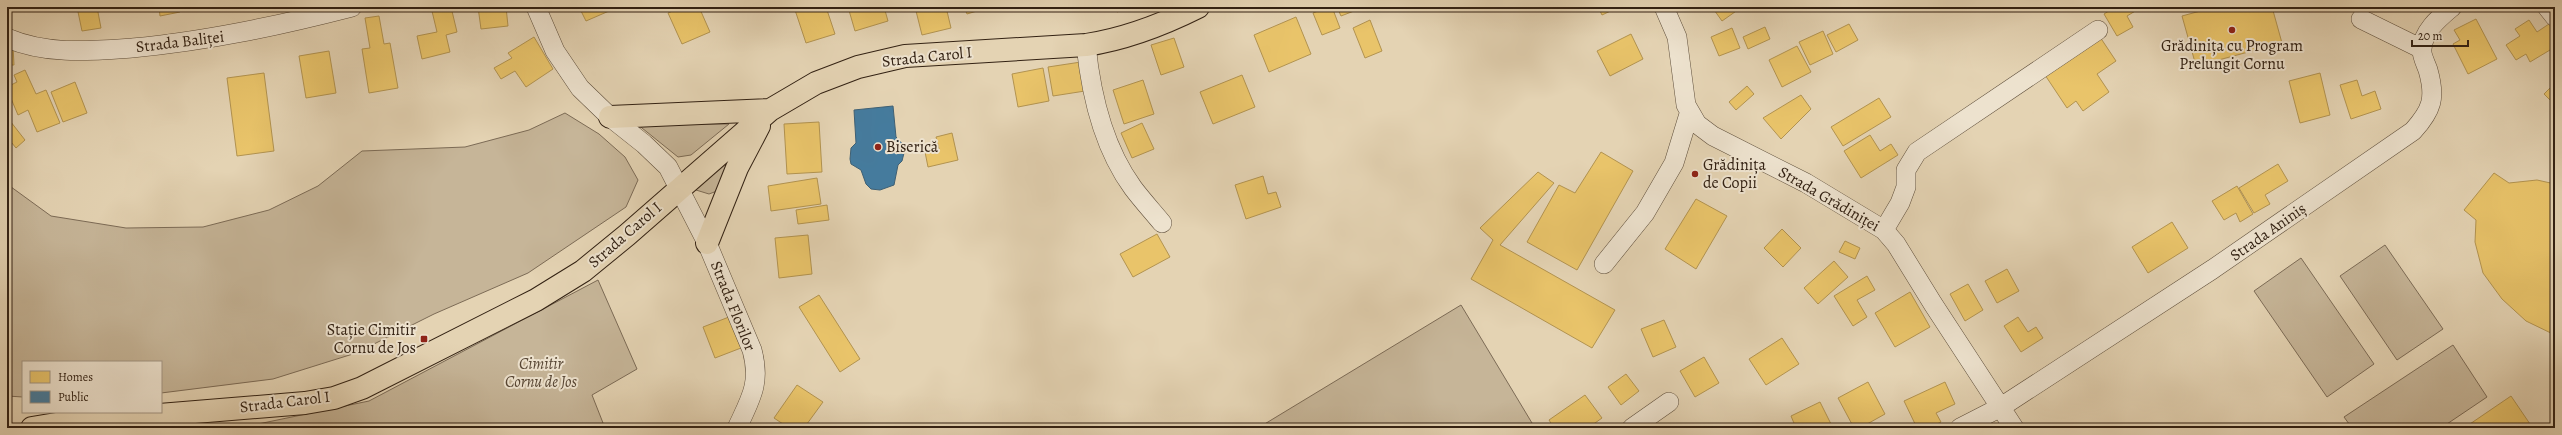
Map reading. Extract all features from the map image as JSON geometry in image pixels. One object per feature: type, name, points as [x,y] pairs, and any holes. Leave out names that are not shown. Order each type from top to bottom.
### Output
[{"type":"main road","name":"Strada Carol I","points":[[32,428],[62,423],[305,403],[334,398],[362,388],[564,284],[597,260],[770,110],[816,83],[881,61],[905,56],[1086,45],[1134,35],[1198,7]]},
{"type":"main road","points":[[610,117],[770,110]]},
{"type":"main road","points":[[707,243],[742,156],[770,110]]},
{"type":"street","name":"Strada Baliței","points":[[7,38],[28,47],[51,50],[107,50],[153,46],[243,34],[352,7]]},
{"type":"street","name":"Strada Florilor","points":[[536,7],[555,51],[565,68],[580,88],[610,117],[644,144],[668,167],[680,187],[707,243],[752,350],[757,368],[756,386],[737,428]]},
{"type":"street","points":[[1604,264],[1645,213],[1674,163],[1689,114],[1676,37],[1664,7]]},
{"type":"street","points":[[2361,20],[2422,49],[2428,32],[2436,20],[2452,7]]},
{"type":"street","points":[[2547,7],[2555,17]]},
{"type":"street","points":[[1884,230],[1900,203],[1906,187],[1906,170],[1917,152],[2098,30]]},
{"type":"street","points":[[1086,45],[1094,104],[1110,148],[1132,187],[1162,223]]},
{"type":"street","name":"Strada Aniniș","points":[[1960,428],[2001,407],[2213,269],[2413,131],[2428,115],[2433,94],[2422,49]]},
{"type":"street","name":"Strada Grădiniței","points":[[1689,114],[1697,124],[1713,136],[1806,183],[1884,230],[1896,244],[1933,304],[2014,428]]},
{"type":"street","points":[[1632,428],[1669,402]]},
{"type":"green space","points":[[565,113],[599,134],[625,157],[638,180],[626,207],[528,273],[434,314],[356,353],[273,379],[162,393],[162,361],[22,361],[22,397],[7,396],[7,184],[51,216],[126,228],[203,227],[269,210],[318,186],[362,151],[465,147],[529,130]]},
{"type":"green space","points":[[637,124],[729,124],[691,155],[678,157]]},
{"type":"green space","points":[[726,161],[729,163],[717,191],[709,194],[696,190],[696,185]]},
{"type":"green space","points":[[2385,245],[2443,329],[2397,360],[2340,276]]},
{"type":"green space","points":[[2301,258],[2374,364],[2327,397],[2254,291]]},
{"type":"green space","name":"Cimitir Cornu de Jos","points":[[598,280],[637,369],[592,395],[605,428],[260,428],[258,424],[369,401]]},
{"type":"green space","points":[[1461,305],[1535,428],[1258,428]]},
{"type":"green space","points":[[2453,345],[2487,397],[2441,428],[2352,428],[2344,417]]},
{"type":"building: Homes","points":[[77,7],[97,7],[101,28],[82,31]]},
{"type":"building: Homes","points":[[159,7],[179,7],[180,12],[160,16]]},
{"type":"building: Homes","points":[[431,7],[451,7],[457,32],[446,35],[450,52],[422,59],[417,36],[437,32]]},
{"type":"building: Homes","points":[[478,7],[506,7],[508,26],[481,29]]},
{"type":"building: Homes","points":[[579,7],[615,7],[616,8],[586,21]]},
{"type":"building: Homes","points":[[682,7],[699,7],[710,32],[682,44],[668,13]]},
{"type":"building: Homes","points":[[794,7],[826,7],[835,34],[806,43]]},
{"type":"building: Homes","points":[[848,7],[884,7],[888,21],[855,31]]},
{"type":"building: Homes","points":[[915,7],[946,7],[951,28],[922,35]]},
{"type":"building: Homes","points":[[964,7],[990,7],[967,14]]},
{"type":"building: Homes","points":[[1115,7],[1130,7],[1117,12]]},
{"type":"building: Homes","points":[[1328,7],[1332,7],[1340,28],[1322,35],[1313,13]]},
{"type":"building: Homes","points":[[1337,7],[1352,7],[1354,11],[1341,16]]},
{"type":"building: Homes","points":[[1598,7],[1619,7],[1602,15]]},
{"type":"building: Homes","points":[[1712,7],[1742,7],[1722,21]]},
{"type":"building: Homes","points":[[2115,7],[2142,7],[2127,16],[2133,27],[2117,36],[2104,14]]},
{"type":"building: Homes","name":"Grădinița cu Program Prelungit Cornu","points":[[2215,7],[2272,7],[2282,43],[2196,66],[2182,16]]},
{"type":"building: Homes","points":[[379,16],[384,44],[390,43],[398,88],[369,93],[362,49],[370,48],[365,18]]},
{"type":"building: Homes","points":[[1296,17],[1311,54],[1269,72],[1254,35]]},
{"type":"building: Homes","points":[[2476,19],[2497,59],[2468,74],[2453,44],[2460,40],[2454,30]]},
{"type":"building: Homes","points":[[1370,20],[1382,51],[1365,58],[1353,28]]},
{"type":"building: Homes","points":[[2529,20],[2537,32],[2552,22],[2555,27],[2555,47],[2530,62],[2526,54],[2516,60],[2506,45],[2520,36],[2515,29]]},
{"type":"building: Homes","points":[[1849,24],[1858,40],[1836,52],[1827,35]]},
{"type":"building: Homes","points":[[1765,27],[1770,39],[1748,49],[1743,37]]},
{"type":"building: Homes","points":[[1732,28],[1740,48],[1719,56],[1711,37]]},
{"type":"building: Homes","points":[[1823,31],[1833,54],[1810,65],[1799,42]]},
{"type":"building: Homes","points":[[1631,34],[1643,59],[1610,76],[1597,51]]},
{"type":"building: Homes","points":[[2098,34],[2116,61],[2097,74],[2109,92],[2083,111],[2076,101],[2067,108],[2043,72]]},
{"type":"building: Homes","points":[[534,37],[553,69],[526,87],[515,71],[501,79],[494,68],[512,58],[508,53]]},
{"type":"building: Homes","points":[[1174,38],[1184,67],[1161,75],[1151,45]]},
{"type":"building: Homes","points":[[7,46],[13,46],[14,65],[7,65]]},
{"type":"building: Homes","points":[[1797,46],[1811,72],[1782,87],[1769,60]]},
{"type":"building: Homes","points":[[329,51],[336,93],[306,98],[299,56]]},
{"type":"building: Homes","points":[[1081,62],[1085,91],[1053,96],[1048,67]]},
{"type":"building: Homes","points":[[1043,68],[1049,101],[1018,107],[1012,74]]},
{"type":"building: Homes","points":[[25,70],[36,94],[46,90],[60,123],[37,132],[28,110],[18,115],[7,87],[17,82],[14,75]]},
{"type":"building: Homes","points":[[264,73],[274,151],[237,156],[227,78]]},
{"type":"building: Homes","points":[[2320,73],[2330,115],[2300,123],[2289,81]]},
{"type":"building: Homes","points":[[1242,75],[1255,107],[1213,124],[1200,92]]},
{"type":"building: Homes","points":[[1143,80],[1154,114],[1124,124],[1113,90]]},
{"type":"building: Homes","points":[[2357,80],[2362,96],[2375,91],[2381,109],[2351,119],[2340,85]]},
{"type":"building: Homes","points":[[75,82],[87,113],[63,122],[51,92]]},
{"type":"building: Homes","points":[[2555,83],[2555,105],[2544,94]]},
{"type":"building: Homes","points":[[1747,86],[1754,94],[1736,110],[1729,102]]},
{"type":"building: Homes","points":[[1801,95],[1811,109],[1781,139],[1763,118]]},
{"type":"building: Homes","points":[[1879,98],[1891,117],[1843,146],[1831,127]]},
{"type":"building: Homes","points":[[7,117],[25,140],[16,148],[7,137]]},
{"type":"building: Homes","points":[[819,122],[822,172],[787,174],[784,124]]},
{"type":"building: Homes","points":[[1142,123],[1154,149],[1132,158],[1121,133]]},
{"type":"building: Homes","points":[[952,133],[958,160],[928,167],[925,152],[939,149],[936,137]]},
{"type":"building: Homes","points":[[1870,135],[1880,151],[1891,144],[1898,155],[1861,178],[1844,151]]},
{"type":"building: Homes","points":[[1601,152],[1633,171],[1577,270],[1527,242],[1559,185],[1575,193]]},
{"type":"building: Homes","points":[[2278,164],[2288,181],[2265,195],[2270,204],[2254,213],[2239,188]]},
{"type":"building: Homes","points":[[1538,172],[1554,183],[1500,245],[1615,310],[1592,348],[1471,279],[1493,240],[1480,228]]},
{"type":"building: Homes","points":[[2494,173],[2509,183],[2537,180],[2555,184],[2555,335],[2526,321],[2502,299],[2483,273],[2475,242],[2476,220],[2464,210]]},
{"type":"building: Homes","points":[[1263,176],[1268,194],[1276,192],[1281,207],[1246,219],[1235,185]]},
{"type":"building: Homes","points":[[817,178],[821,204],[771,211],[768,186]]},
{"type":"building: Homes","points":[[2237,186],[2253,214],[2240,222],[2236,213],[2224,220],[2212,201]]},
{"type":"building: Homes","points":[[1696,199],[1727,216],[1696,269],[1665,249]]},
{"type":"building: Homes","points":[[827,205],[829,220],[798,224],[796,210]]},
{"type":"building: Homes","points":[[2172,222],[2188,248],[2148,273],[2132,247]]},
{"type":"building: Homes","points":[[1782,229],[1801,248],[1783,267],[1764,248]]},
{"type":"building: Homes","points":[[1157,234],[1170,257],[1133,277],[1120,254]]},
{"type":"building: Homes","points":[[808,235],[812,274],[779,278],[775,238]]},
{"type":"building: Homes","points":[[1845,241],[1860,248],[1855,259],[1839,252]]},
{"type":"building: Homes","points":[[1834,261],[1848,277],[1818,304],[1804,288]]},
{"type":"building: Homes","points":[[2007,269],[2019,291],[1997,303],[1985,281]]},
{"type":"building: Homes","points":[[1867,276],[1875,290],[1857,300],[1867,317],[1853,326],[1834,296]]},
{"type":"building: Homes","points":[[1968,284],[1983,310],[1965,321],[1950,294]]},
{"type":"building: Homes","points":[[1910,292],[1930,327],[1895,347],[1875,313]]},
{"type":"building: Homes","points":[[819,295],[860,359],[840,372],[799,307]]},
{"type":"building: Homes","points":[[729,317],[741,348],[715,358],[703,327]]},
{"type":"building: Homes","points":[[2018,317],[2028,332],[2036,327],[2043,338],[2021,352],[2004,326]]},
{"type":"building: Homes","points":[[1664,320],[1676,347],[1653,357],[1641,329]]},
{"type":"building: Homes","points":[[1782,338],[1799,364],[1766,385],[1749,359]]},
{"type":"building: Homes","points":[[1704,357],[1719,383],[1695,397],[1680,371]]},
{"type":"building: Homes","points":[[1626,374],[1639,391],[1621,405],[1608,387]]},
{"type":"building: Homes","points":[[1868,382],[1885,414],[1860,428],[1854,428],[1838,398]]},
{"type":"building: Homes","points":[[1945,382],[1955,404],[1936,413],[1941,422],[1929,428],[1917,428],[1904,401]]},
{"type":"building: Homes","points":[[797,385],[823,402],[804,428],[789,428],[774,418]]},
{"type":"building: Homes","points":[[1585,395],[1602,418],[1588,428],[1554,428],[1549,420]]},
{"type":"building: Homes","points":[[2511,396],[2530,424],[2525,428],[2464,428]]},
{"type":"building: Homes","points":[[1820,402],[1833,428],[1796,428],[1791,416]]},
{"type":"building: Public","name":"Biserică","points":[[893,106],[896,137],[904,145],[902,161],[898,165],[894,185],[880,190],[871,189],[866,184],[861,170],[851,164],[851,148],[856,143],[854,110]]},
{"type":"place","name":"Grădinița cu Program Prelungit Cornu","points":[[2232,30]]},
{"type":"place","name":"Biserică","points":[[878,147]]},
{"type":"place","name":"Grădinița de Copii","points":[[1695,174]]},
{"type":"place","name":"Stație Cimitir Cornu de Jos","points":[[424,339]]}]
